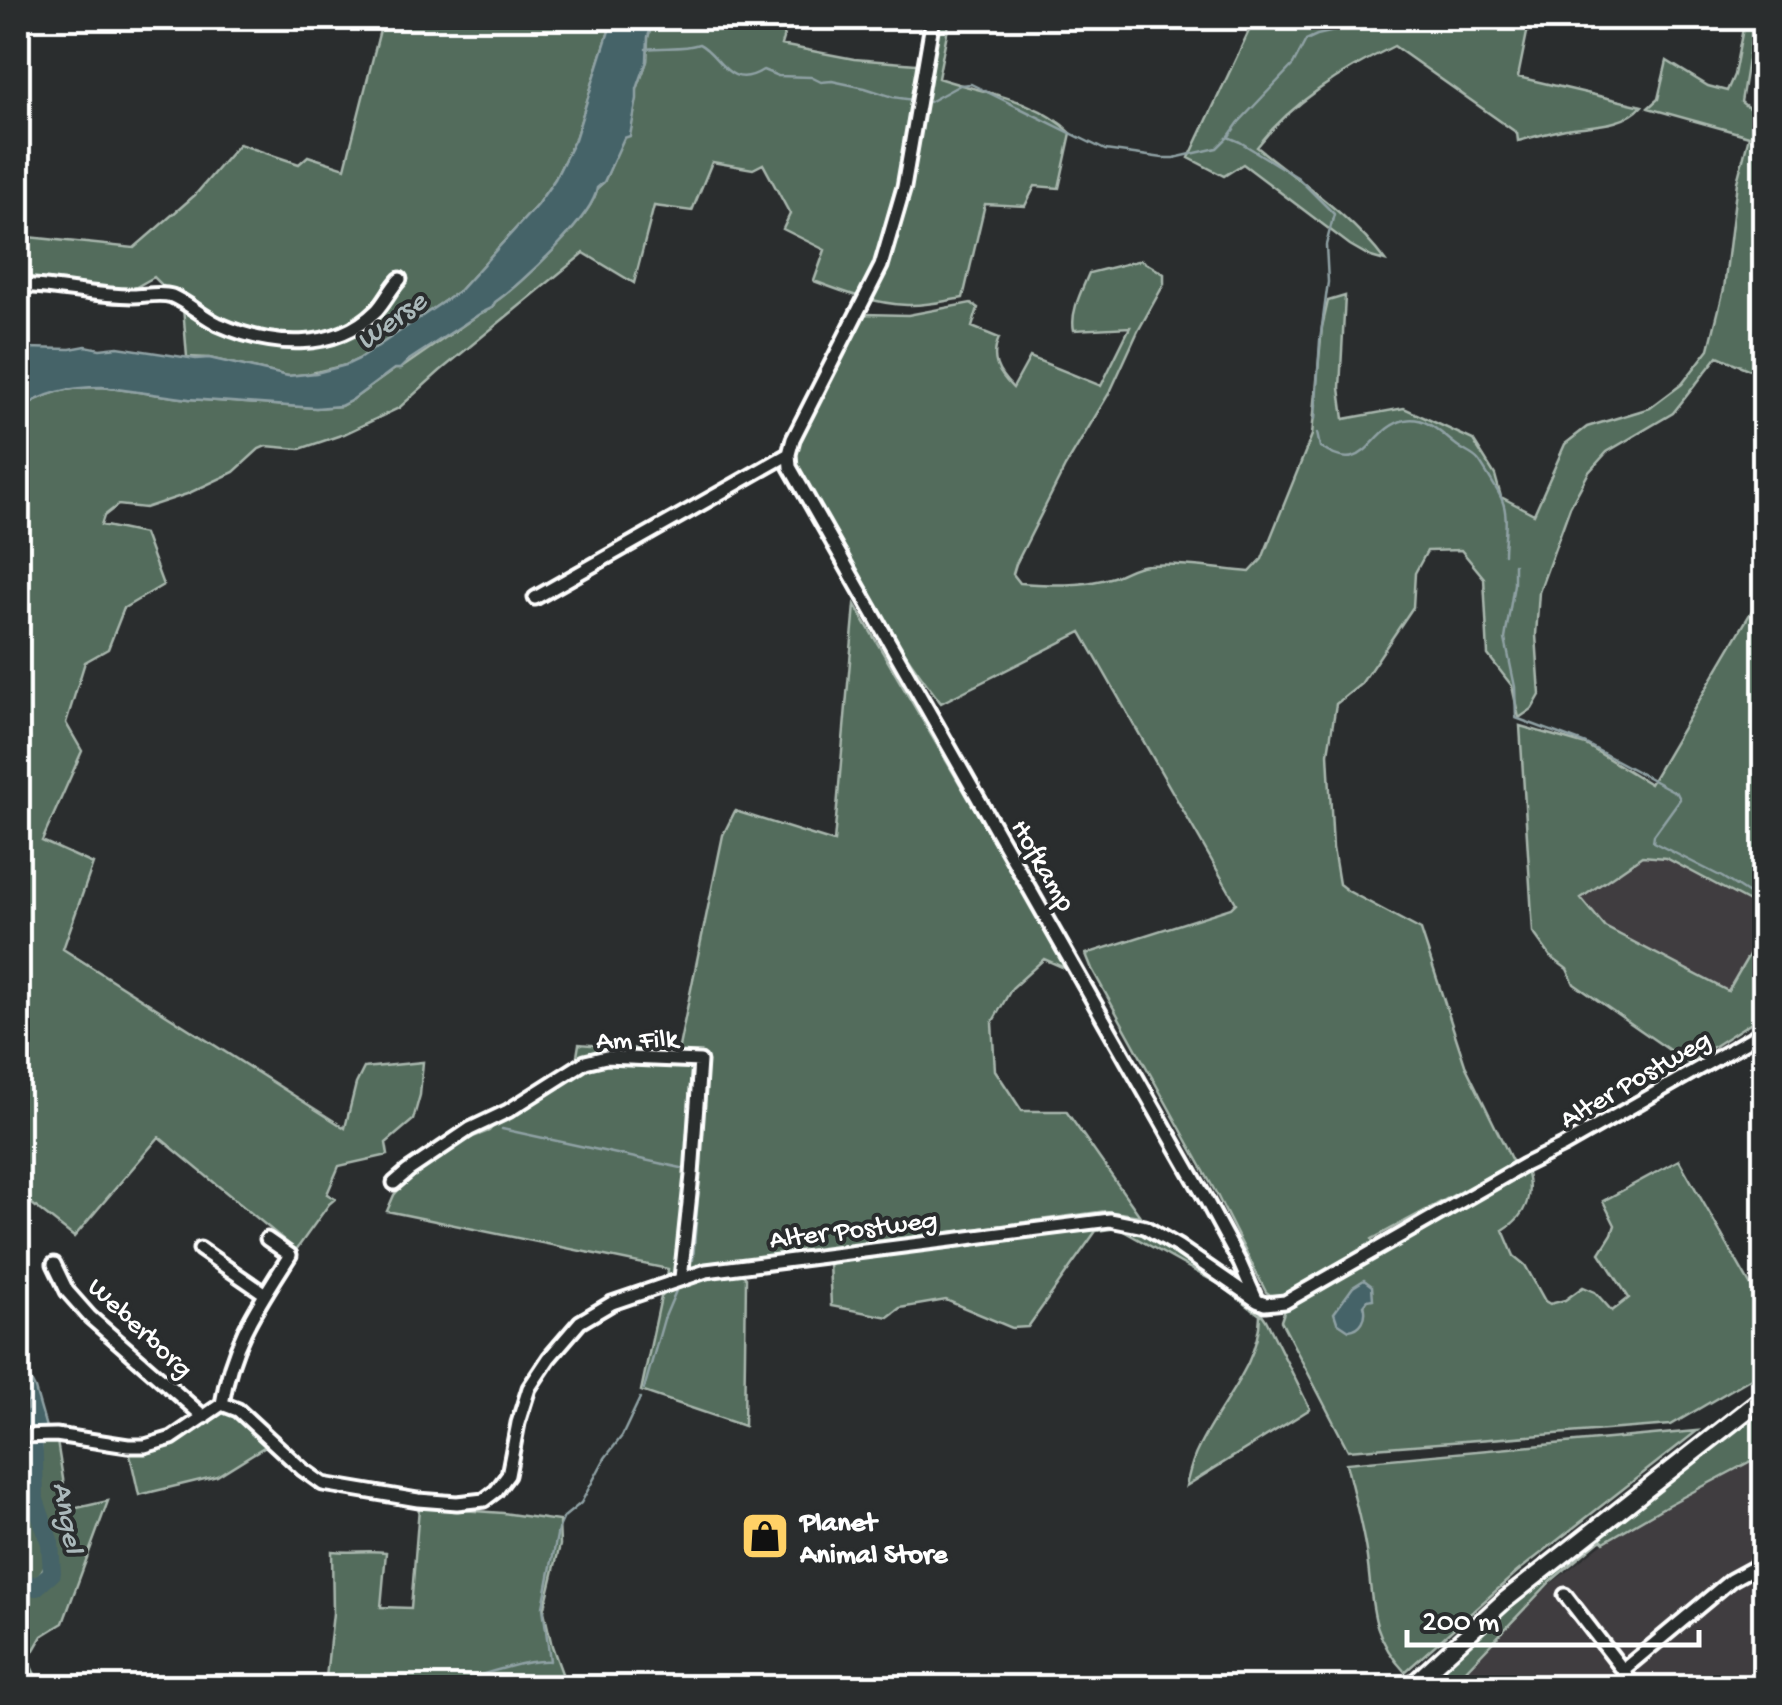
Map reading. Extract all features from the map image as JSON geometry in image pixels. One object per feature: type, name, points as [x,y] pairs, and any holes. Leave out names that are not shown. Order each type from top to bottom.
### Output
[{"type":"main road","points":[[1409,1688],[1504,1601],[1764,1397]]},
{"type":"street","points":[[534,598],[789,454],[881,266],[904,187],[933,18]]},
{"type":"street","points":[[18,285],[100,294],[166,294],[217,323],[254,337],[314,342],[350,329],[376,311],[400,279]]},
{"type":"street","name":"Hofkamp","points":[[789,454],[796,481],[1146,1094],[1257,1300]]},
{"type":"street","name":"Alter Postweg","points":[[222,1404],[238,1410],[323,1484],[418,1500],[484,1500],[508,1475],[529,1388],[580,1322],[612,1302],[706,1270],[1110,1220],[1145,1227],[1265,1304],[1285,1302],[1764,1031]]},
{"type":"street","name":"Am Filk","points":[[394,1184],[408,1170],[470,1129],[508,1111],[585,1062],[606,1057],[700,1061],[682,1278]]},
{"type":"street","points":[[22,1436],[50,1435],[145,1446],[172,1438],[222,1404],[238,1340],[290,1255],[267,1240]]},
{"type":"street","points":[[200,1250],[265,1294]]},
{"type":"street","name":"Weberborg","points":[[54,1264],[67,1291],[90,1317],[204,1417]]},
{"type":"street","points":[[1623,1670],[1730,1580],[1764,1562]]},
{"type":"street","points":[[1565,1596],[1635,1688]]},
{"type":"shaded area","points":[[1642,856],[1666,858],[1764,910],[1764,929],[1728,992],[1605,927],[1581,898]]},
{"type":"shaded area","points":[[1764,1454],[1764,1687],[1475,1687],[1466,1670],[1516,1615],[1553,1582],[1604,1542]]},
{"type":"green space","points":[[383,18],[613,18],[575,139],[555,179],[537,205],[459,291],[359,359],[288,376],[209,358],[187,357],[183,307],[170,299],[154,277],[131,290],[104,291],[31,279],[20,281],[18,286],[18,236],[134,248],[195,195],[239,144],[299,164],[308,156],[345,168]]},
{"type":"green space","points":[[654,18],[789,18],[781,45],[854,59],[916,64],[928,72],[940,18],[950,18],[938,78],[1026,104],[1071,133],[1059,188],[1035,186],[1025,206],[985,204],[963,298],[921,305],[895,304],[814,281],[825,250],[783,229],[790,214],[763,164],[753,169],[712,162],[692,211],[654,206],[634,283],[584,253],[399,408],[300,449],[266,446],[234,472],[187,494],[145,508],[118,505],[104,516],[101,525],[144,534],[163,585],[124,608],[108,649],[85,662],[66,723],[82,751],[42,841],[93,864],[63,949],[345,1128],[364,1068],[423,1062],[413,1120],[386,1143],[388,1155],[339,1166],[327,1194],[335,1199],[296,1250],[159,1137],[74,1237],[18,1193],[18,411],[48,395],[90,387],[316,408],[341,406],[352,400],[492,308],[554,249],[583,215],[604,182],[634,113]]},
{"type":"green space","points":[[1255,18],[1530,18],[1518,77],[1642,106],[1617,121],[1518,141],[1517,133],[1394,46],[1356,66],[1303,101],[1257,147],[1341,214],[1385,261],[1350,245],[1243,164],[1224,176],[1189,158]]},
{"type":"green space","points":[[1745,18],[1755,18],[1741,102],[1750,109],[1764,111],[1764,376],[1718,356],[1673,413],[1607,452],[1589,472],[1570,507],[1539,592],[1536,635],[1540,695],[1532,709],[1519,718],[1512,686],[1488,655],[1484,578],[1461,550],[1427,551],[1415,573],[1413,607],[1361,684],[1336,704],[1328,753],[1339,884],[1421,930],[1465,1065],[1513,1163],[1372,1239],[1374,1246],[1286,1295],[1267,1300],[1269,1294],[1086,954],[1231,908],[1236,903],[1081,632],[941,703],[879,613],[800,477],[795,463],[798,440],[864,314],[908,315],[971,303],[978,308],[972,327],[999,338],[997,365],[1013,388],[1030,357],[1101,386],[1130,327],[1074,330],[1077,301],[1089,273],[1141,260],[1164,274],[1164,284],[1016,564],[1013,574],[1020,583],[1090,582],[1149,565],[1250,572],[1262,559],[1312,435],[1328,301],[1345,296],[1340,388],[1344,419],[1404,408],[1473,440],[1495,475],[1501,497],[1534,514],[1565,444],[1587,427],[1650,408],[1682,384],[1709,349],[1724,289],[1737,182],[1749,136],[1648,108],[1658,99],[1667,61],[1708,86],[1727,91]]},
{"type":"green space","points":[[1764,590],[1764,910],[1666,858],[1642,856],[1581,898],[1605,927],[1728,991],[1764,929],[1764,1014],[1688,1063],[1574,984],[1567,969],[1551,957],[1533,932],[1520,726],[1586,745],[1650,784]]},
{"type":"green space","points":[[855,605],[1069,970],[1044,959],[1012,988],[992,1023],[995,1070],[1022,1111],[1066,1111],[1140,1216],[1106,1211],[710,1265],[667,1278],[668,1269],[387,1211],[394,1195],[411,1175],[452,1145],[489,1131],[499,1119],[574,1074],[579,1044],[678,1052],[723,835],[735,811],[834,842]]},
{"type":"green space","points":[[1679,1160],[1764,1309],[1764,1366],[1753,1377],[1671,1425],[1348,1450],[1281,1321],[1285,1309],[1525,1167],[1529,1186],[1526,1203],[1518,1218],[1503,1230],[1514,1256],[1525,1265],[1550,1304],[1565,1300],[1583,1287],[1595,1292],[1612,1311],[1629,1298],[1600,1253],[1615,1225],[1603,1201]]},
{"type":"green space","points":[[1114,1225],[1130,1228],[1168,1246],[1257,1307],[1310,1409],[1186,1486],[1196,1453],[1253,1351],[1260,1315],[1220,1285],[1118,1228],[1096,1231],[1028,1327],[1012,1328],[946,1300],[900,1308],[888,1317],[831,1306],[829,1262]]},
{"type":"green space","points":[[739,1271],[746,1278],[744,1426],[641,1391],[661,1297],[675,1284],[706,1274]]},
{"type":"green space","points":[[222,1404],[272,1442],[217,1476],[139,1495],[128,1446],[145,1446]]},
{"type":"green space","points":[[1764,1405],[1764,1454],[1604,1542],[1601,1539],[1551,1581],[1466,1670],[1471,1687],[1418,1688],[1539,1581]]},
{"type":"green space","points":[[1697,1431],[1517,1572],[1405,1672],[1392,1656],[1373,1609],[1364,1540],[1346,1463]]},
{"type":"green space","points":[[56,1435],[68,1510],[108,1501],[63,1623],[42,1636],[28,1660],[41,1687],[18,1687],[18,1579],[36,1587],[52,1573],[50,1543],[35,1500],[42,1442]]},
{"type":"green space","points":[[27,1441],[29,1498],[45,1553],[41,1572],[32,1580],[18,1575],[18,1443]]},
{"type":"green space","points":[[419,1507],[559,1521],[560,1545],[544,1611],[567,1687],[325,1687],[333,1613],[332,1551],[386,1552],[381,1607],[411,1608]]},
{"type":"water","points":[[613,18],[654,18],[630,136],[624,138],[604,182],[570,232],[492,308],[400,369],[394,369],[340,406],[316,408],[189,399],[102,387],[58,392],[18,411],[18,351],[26,348],[118,347],[209,358],[288,376],[316,373],[359,359],[459,291],[537,205],[575,139]]},
{"type":"water","points":[[1364,1280],[1372,1286],[1373,1299],[1364,1305],[1360,1325],[1349,1330],[1337,1322],[1334,1313],[1353,1287]]},
{"type":"water","points":[[18,1355],[35,1389],[47,1431],[28,1431],[27,1403],[18,1382]]},
{"type":"waterway","points":[[1229,136],[1293,65],[1306,40],[1392,18]]},
{"type":"waterway","points":[[646,49],[699,44],[741,77],[763,70],[913,100]]},
{"type":"waterway","points":[[929,102],[960,85],[971,84],[1105,150],[1174,158],[1217,148],[1228,137],[1297,177],[1334,214],[1326,245],[1328,282],[1315,419]]},
{"type":"waterway","points":[[1317,433],[1320,447],[1348,458],[1358,455],[1383,432],[1405,420],[1413,419],[1434,428],[1476,458],[1498,492],[1505,513],[1504,554]]},
{"type":"waterway","points":[[1514,564],[1505,639],[1515,687],[1516,718],[1586,744],[1677,793],[1680,799],[1653,842],[1722,877],[1764,904]]},
{"type":"waterway","points":[[502,1129],[686,1169]]},
{"type":"waterway","points":[[693,1260],[700,1172]]},
{"type":"waterway","points":[[644,1389],[678,1286]]},
{"type":"waterway","points":[[441,1688],[511,1666],[550,1661],[543,1607],[558,1530],[564,1517],[581,1503],[640,1398]]},
{"type":"waterway","name":"Angel","points":[[18,1579],[36,1587],[52,1573],[50,1543],[35,1500],[33,1418]]},
{"type":"place","name":"Planet Animal Store","points":[[765,1536]]},
{"type":"water label","name":"Werse","points":[[390,319]]}]
